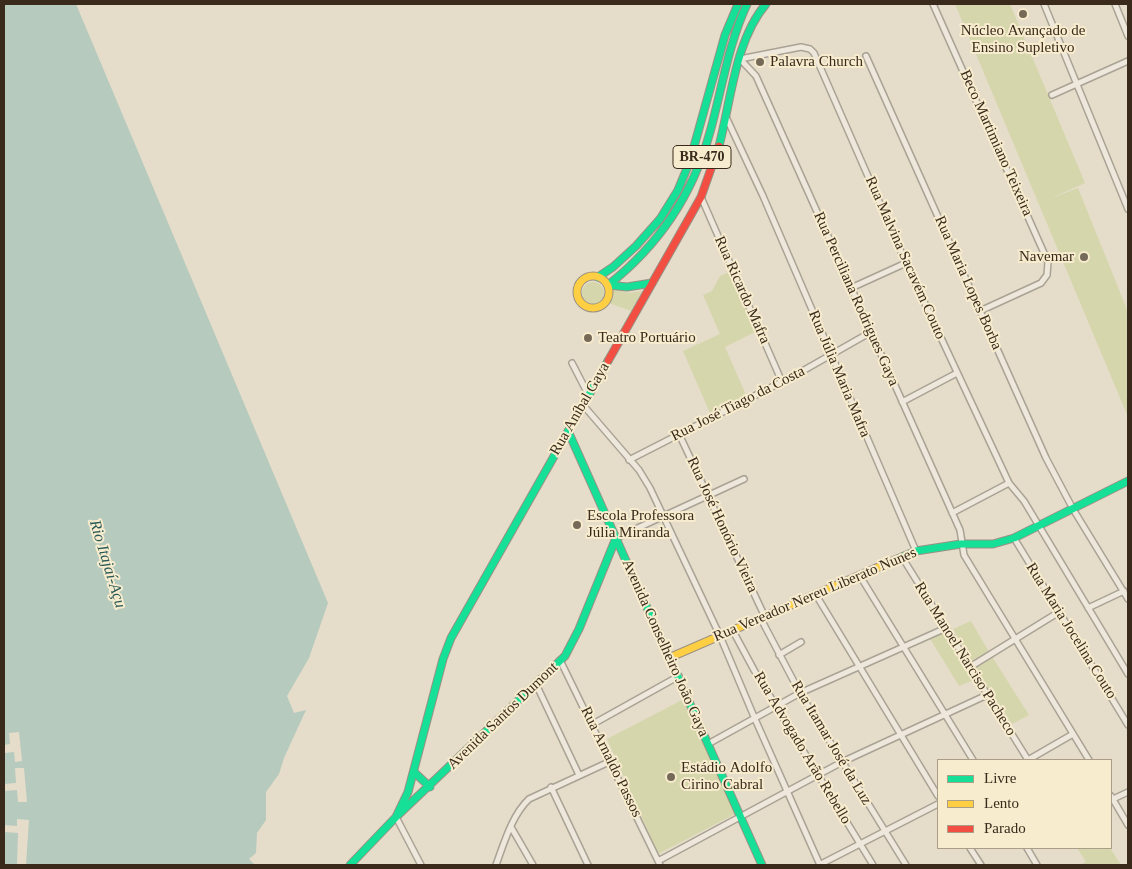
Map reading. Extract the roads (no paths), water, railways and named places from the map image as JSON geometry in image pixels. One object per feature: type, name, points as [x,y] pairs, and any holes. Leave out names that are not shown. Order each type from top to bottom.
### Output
[{"type":"main road","name":"BR-470","points":[[598,276],[616,266],[643,240],[667,210],[676,194],[695,151],[725,37],[738,4]]},
{"type":"main road","name":"BR-470","points":[[608,285],[621,276],[651,245],[669,221],[690,187],[703,154],[736,31],[747,4]]},
{"type":"main road","name":"Rua Aníbal Gaya","points":[[396,817],[408,792],[443,659],[451,638],[701,198],[715,164],[740,58],[751,25],[766,4]]},
{"type":"main road","points":[[608,285],[609,296],[604,305],[593,309],[582,304],[577,293],[580,283],[589,276],[598,276],[608,285],[627,287],[652,283]]},
{"type":"main road","name":"Avenida Conselheiro João Gaya","points":[[568,431],[671,657],[762,865]]},
{"type":"main road","name":"Rua Vereador Nereu Liberato Nunes","points":[[671,657],[916,552],[961,544],[993,544],[1014,538],[1128,481]]},
{"type":"main road","name":"Avenida Santos Dumont","points":[[350,865],[396,817],[430,787],[560,660],[573,642],[616,538]]},
{"type":"main road","points":[[414,772],[430,787]]},
{"type":"street","name":"Beco Martimiano Teixeira","points":[[933,4],[1046,255],[1048,269],[1041,283],[980,311]]},
{"type":"street","points":[[1044,4],[1128,209]]},
{"type":"street","points":[[1115,4],[1128,36]]},
{"type":"street","name":"Rua Malvina Sacavém Couto","points":[[740,58],[800,48],[810,49],[814,53],[906,263],[1009,483],[1016,490],[1128,674]]},
{"type":"street","name":"Rua Maria Lopes Borba","points":[[866,56],[1046,458],[1073,509],[1128,599]]},
{"type":"street","name":"Rua Perciliana Rodrigues Gaya","points":[[740,58],[756,76],[960,530],[964,555],[1088,759]]},
{"type":"street","points":[[1052,94],[1078,85],[1128,62]]},
{"type":"street","name":"Rua Júlia Maria Mafra","points":[[726,117],[763,196],[916,552]]},
{"type":"street","name":"Rua Ricardo Mafra","points":[[701,198],[782,382]]},
{"type":"street","points":[[851,288],[906,263]]},
{"type":"street","name":"Rua José Tiago da Costa","points":[[629,460],[782,382],[871,332]]},
{"type":"street","points":[[572,363],[589,396]]},
{"type":"street","points":[[902,402],[957,373]]},
{"type":"street","points":[[583,405],[646,481],[720,636],[754,719],[820,865],[937,805]]},
{"type":"street","name":"Rua José Honório Vieira","points":[[679,434],[709,496],[763,618]]},
{"type":"street","points":[[616,538],[744,479]]},
{"type":"street","points":[[952,513],[1009,483]]},
{"type":"street","name":"Rua Maria Jocelina Couto","points":[[1014,538],[1128,725]]},
{"type":"street","name":"Rua Manoel Narciso Pacheco","points":[[902,557],[1027,759]]},
{"type":"street","points":[[860,576],[972,759]]},
{"type":"street","points":[[1088,608],[1124,591]]},
{"type":"street","points":[[816,595],[937,794]]},
{"type":"street","points":[[970,666],[1059,612]]},
{"type":"street","name":"Rua Itamar José da Luz","points":[[763,618],[779,655],[800,693],[906,865]]},
{"type":"street","points":[[708,744],[800,693],[946,628]]},
{"type":"street","name":"Rua Advogado Arão Rebello","points":[[733,631],[873,865]]},
{"type":"street","points":[[779,655],[801,642]]},
{"type":"street","name":"Rua Arnaldo Passos","points":[[560,660],[593,724],[659,863]]},
{"type":"street","points":[[593,724],[679,676]]},
{"type":"street","points":[[536,684],[579,774]]},
{"type":"street","points":[[659,863],[842,762],[988,695]]},
{"type":"street","points":[[1030,759],[1073,734]]},
{"type":"street","points":[[496,865],[511,827],[523,805],[533,796],[551,787],[611,761]]},
{"type":"street","points":[[551,787],[588,865]]},
{"type":"street","points":[[1112,799],[1128,792]]},
{"type":"street","points":[[1112,801],[1128,825]]},
{"type":"street","points":[[396,817],[421,865]]},
{"type":"street","points":[[511,827],[533,865]]},
{"type":"street","points":[[971,849],[981,865]]},
{"type":"street","points":[[1028,849],[1038,865]]},
{"type":"water","name":"Rio Itajaí-Açu","points":[[4,4],[76,4],[328,603],[309,658],[287,696],[294,713],[306,710],[284,758],[279,774],[266,792],[266,820],[257,833],[256,853],[249,859],[255,865],[4,865]]},
{"type":"place","name":"Núcleo Avançado de Ensino Supletivo","points":[[1023,14]]},
{"type":"place","name":"Palavra Church","points":[[760,62]]},
{"type":"place","name":"Navemar","points":[[1084,257]]},
{"type":"place","name":"Teatro Portuário","points":[[588,338]]},
{"type":"place","name":"Escola Professora Júlia Miranda","points":[[577,525]]},
{"type":"place","name":"Estádio Adolfo Cirino Cabral","points":[[671,777]]}]
